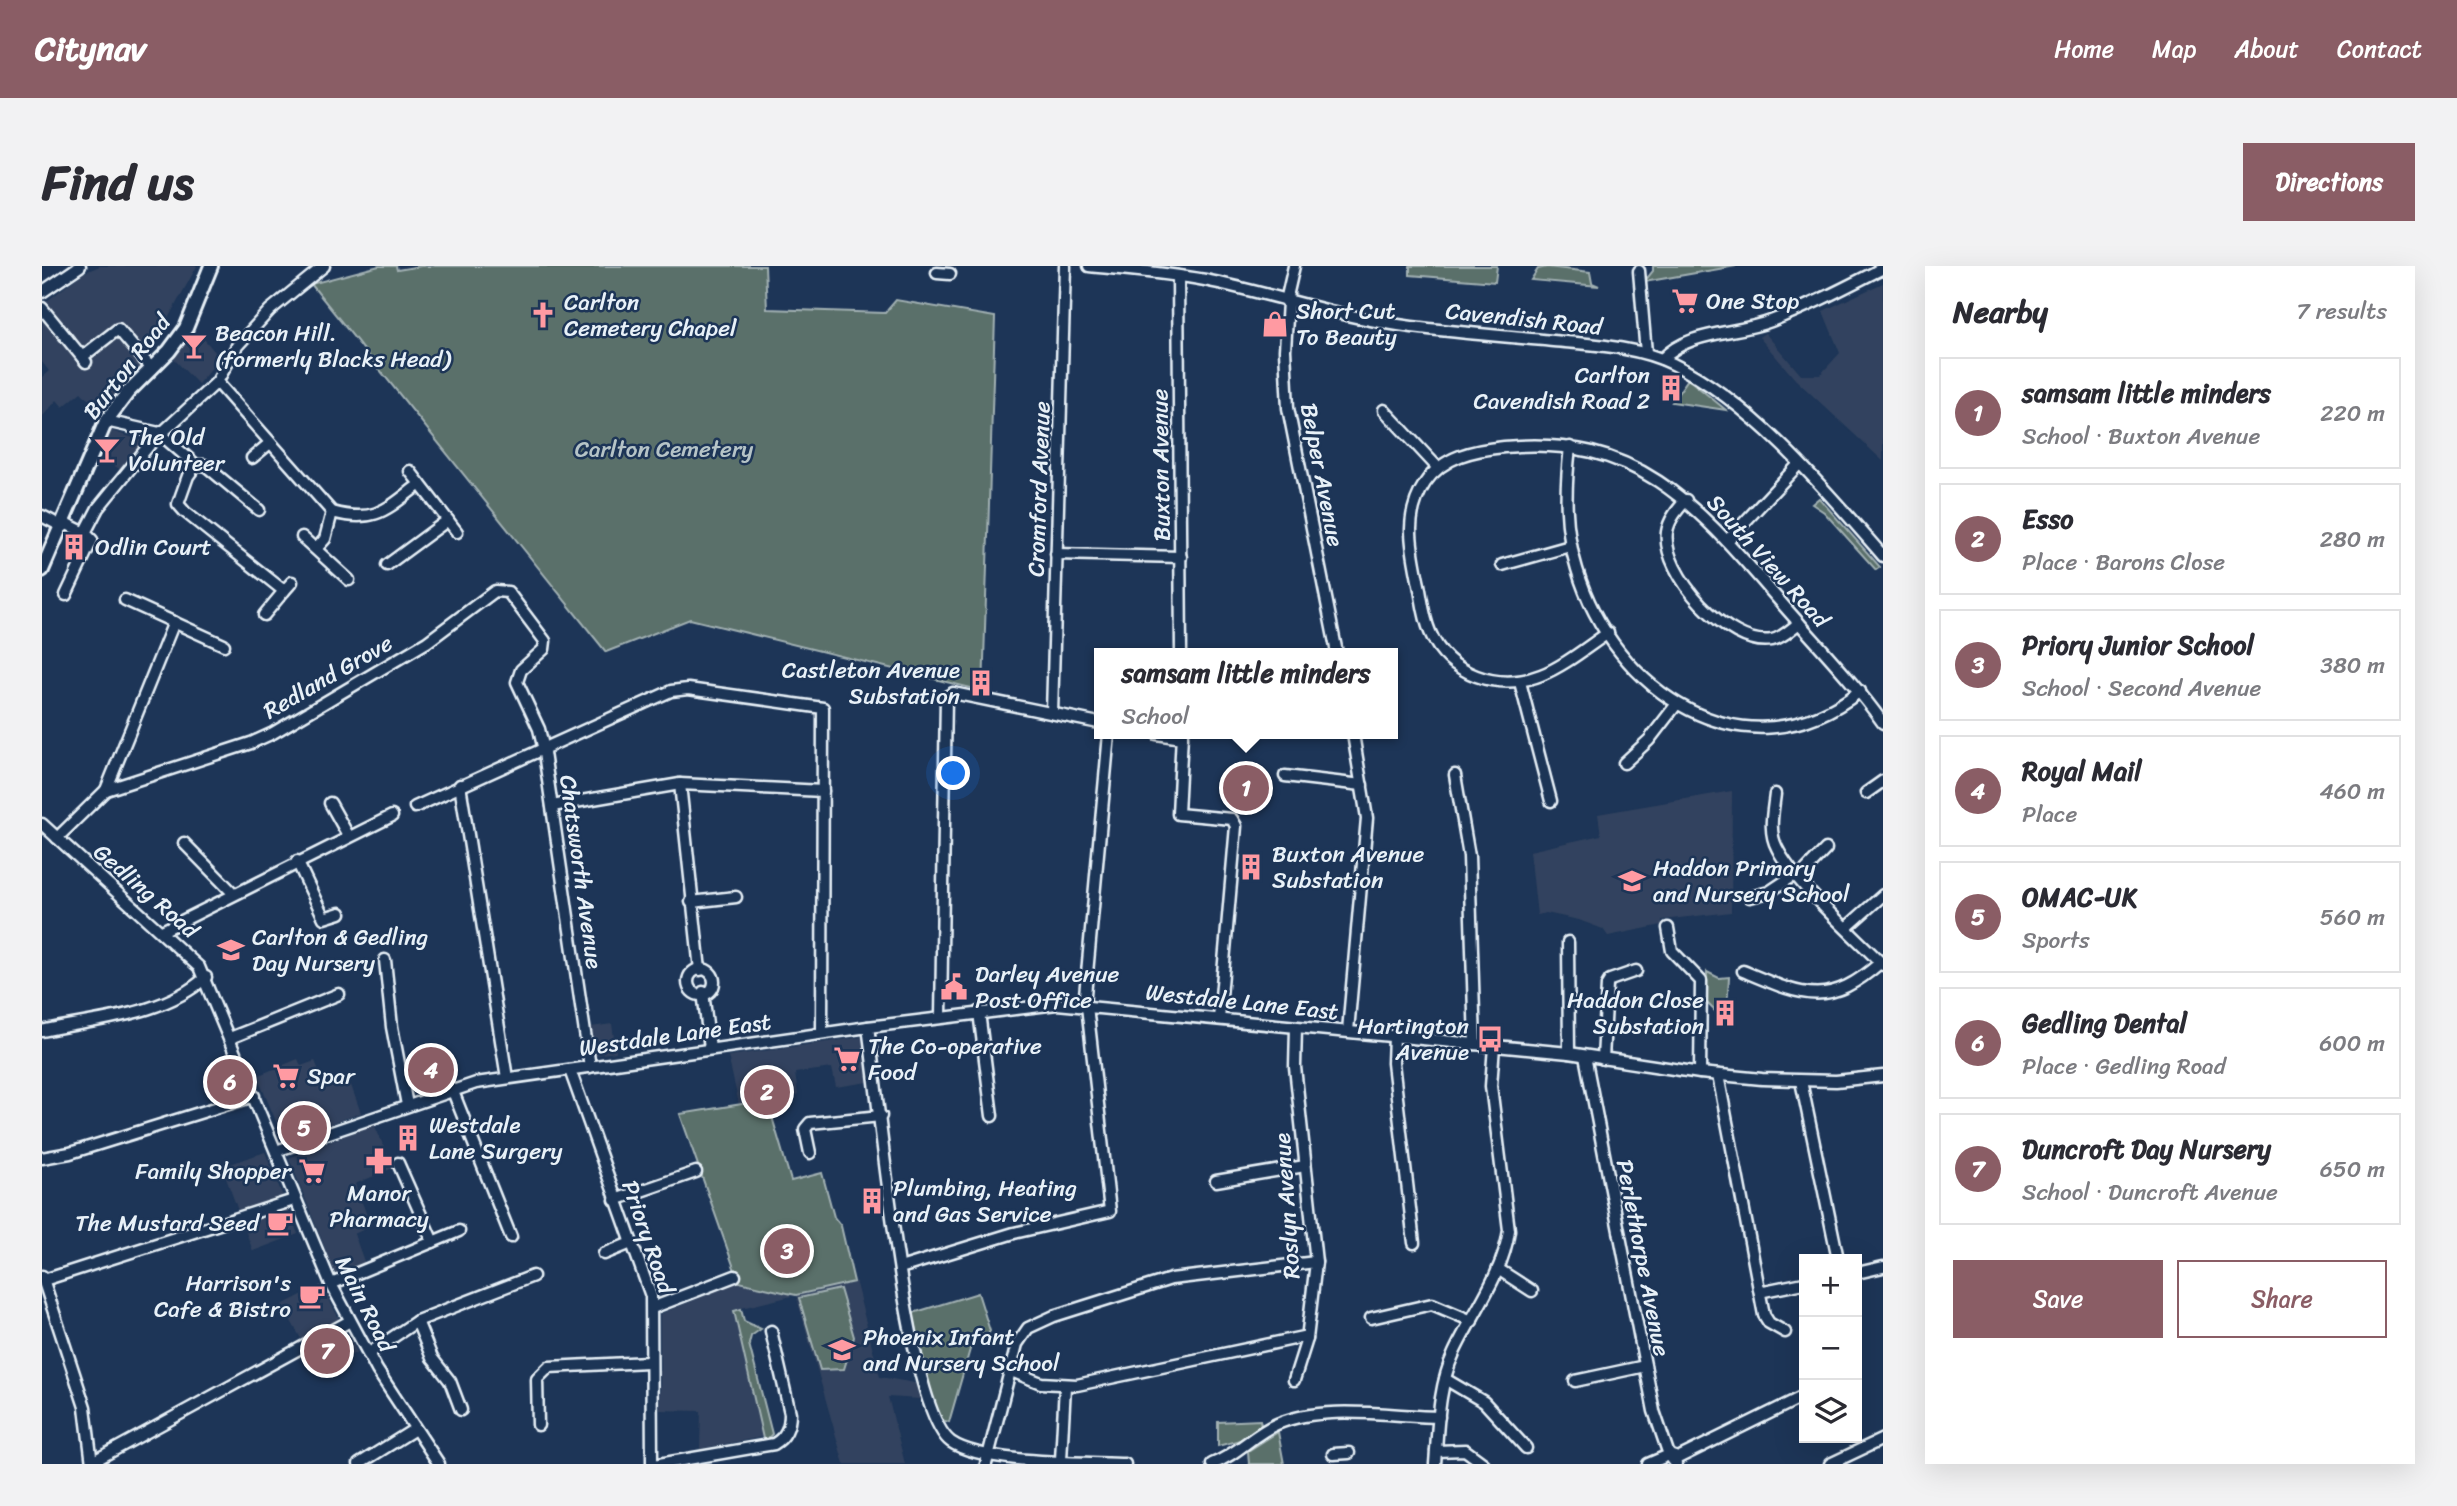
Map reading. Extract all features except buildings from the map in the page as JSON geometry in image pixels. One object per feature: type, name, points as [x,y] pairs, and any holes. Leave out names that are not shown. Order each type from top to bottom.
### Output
[{"type":"main road","name":"Burton Road","points":[[42,570],[64,525],[107,421],[128,392],[152,369],[186,328],[211,266]]},
{"type":"street","points":[[85,533],[98,508],[159,433],[217,382],[237,345],[296,287],[324,266]]},
{"type":"street","name":"Cromford Avenue","points":[[1052,713],[1065,266]]},
{"type":"street","name":"Cavendish Road","points":[[1089,266],[1178,276],[1410,326],[1646,353],[1690,373],[1741,409],[1799,464],[1883,556]]},
{"type":"street","name":"Belper Avenue","points":[[1294,266],[1287,301],[1285,351],[1288,408],[1336,648]]},
{"type":"street","points":[[42,292],[75,267]]},
{"type":"street","points":[[1662,359],[1679,343],[1737,332],[1771,321],[1883,268]]},
{"type":"street","points":[[1639,271],[1646,353]]},
{"type":"street","name":"Buxton Avenue","points":[[1178,276],[1181,648]]},
{"type":"street","points":[[42,308],[84,360],[118,329],[152,369]]},
{"type":"street","points":[[217,382],[332,512],[359,518],[371,517],[385,511],[420,484]]},
{"type":"street","points":[[1384,410],[1438,468]]},
{"type":"street","points":[[107,421],[159,433],[196,465],[205,465],[259,510]]},
{"type":"street","points":[[252,458],[270,443]]},
{"type":"street","name":"South View Road","points":[[1608,632],[1543,675],[1520,682],[1482,678],[1464,671],[1447,657],[1429,630],[1409,530],[1412,510],[1424,486],[1438,468],[1464,453],[1525,445],[1570,447],[1612,458],[1654,477],[1686,499],[1727,541],[1860,691],[1883,723]]},
{"type":"street","points":[[1570,447],[1565,497],[1570,546],[1585,592],[1608,632],[1644,678],[1676,705],[1718,723],[1751,729],[1780,728],[1814,720],[1843,705],[1860,691]]},
{"type":"street","points":[[1727,541],[1799,464]]},
{"type":"street","points":[[196,465],[178,497],[181,509],[284,591]]},
{"type":"street","points":[[410,471],[457,532]]},
{"type":"street","points":[[1686,499],[1673,516],[1667,539],[1677,569],[1701,606],[1744,637],[1773,640],[1799,623]]},
{"type":"street","points":[[316,549],[325,539],[332,512]]},
{"type":"street","points":[[42,516],[85,533],[92,540],[66,595]]},
{"type":"street","points":[[387,565],[448,520]]},
{"type":"street","points":[[302,537],[349,580]]},
{"type":"street","points":[[1502,565],[1570,546]]},
{"type":"street","points":[[1056,554],[1181,557]]},
{"type":"street","points":[[264,615],[292,582]]},
{"type":"street","name":"Redland Grove","points":[[57,838],[106,790],[251,743],[273,733],[426,642],[495,591],[508,592],[545,641],[541,654],[517,675],[519,687]]},
{"type":"street","points":[[125,600],[224,645]]},
{"type":"street","points":[[106,790],[174,622]]},
{"type":"street","points":[[1520,682],[1551,801]]},
{"type":"street","name":"Chatsworth Avenue","points":[[519,687],[539,729],[543,746],[590,1066]]},
{"type":"street","points":[[415,807],[543,746],[671,691],[688,689],[823,708],[822,1033]]},
{"type":"street","points":[[941,1017],[945,700],[948,693],[1094,722]]},
{"type":"street","points":[[1625,762],[1649,740],[1676,705]]},
{"type":"street","points":[[900,1268],[970,1245],[1106,1214],[1112,1206],[1086,1006],[1109,739]]},
{"type":"street","points":[[1182,739],[1178,814],[1232,819],[1236,826],[1219,1019]]},
{"type":"street","points":[[1348,1031],[1367,818],[1354,739]]},
{"type":"street","points":[[1455,775],[1469,856],[1475,1044]]},
{"type":"street","points":[[1285,776],[1362,785]]},
{"type":"street","points":[[1866,793],[1883,781]]},
{"type":"street","points":[[552,806],[680,784],[823,791]]},
{"type":"street","points":[[680,784],[700,970]]},
{"type":"street","points":[[460,785],[507,1078]]},
{"type":"street","points":[[1742,971],[1784,988],[1818,994],[1852,986],[1882,963],[1846,928],[1776,846],[1771,823],[1775,794]]},
{"type":"street","points":[[330,803],[349,837]]},
{"type":"street","points":[[162,931],[297,861],[392,816]]},
{"type":"street","name":"Gedling Road","points":[[42,824],[194,960],[206,977],[275,1152]]},
{"type":"street","points":[[184,843],[234,894]]},
{"type":"street","points":[[1750,897],[1769,892],[1798,875],[1826,849]]},
{"type":"street","points":[[297,861],[324,918],[340,914]]},
{"type":"street","points":[[1846,928],[1883,895]]},
{"type":"street","points":[[691,902],[736,897]]},
{"type":"street","points":[[1668,928],[1672,950],[1701,981],[1700,1073]]},
{"type":"street","points":[[1568,942],[1569,1053]]},
{"type":"street","points":[[385,961],[392,1027],[407,1105]]},
{"type":"street","points":[[700,970],[712,972],[715,985],[711,991],[690,992],[687,979],[691,972],[700,970]]},
{"type":"street","points":[[1603,1059],[1606,985],[1611,980],[1636,971]]},
{"type":"street","points":[[42,1031],[151,1007],[188,991],[206,977]]},
{"type":"street","points":[[703,992],[710,1049]]},
{"type":"street","points":[[230,1038],[339,994]]},
{"type":"street","name":"Westdale Lane East","points":[[275,1152],[453,1088],[590,1066],[1033,1005],[1086,1006],[1569,1053],[1718,1075],[1801,1081],[1883,1076]]},
{"type":"street","points":[[979,1012],[992,1116]]},
{"type":"street","points":[[868,1027],[905,1310],[921,1377],[939,1428],[945,1437],[987,1460],[1060,1460],[1125,1464]]},
{"type":"street","name":"Roslyn Avenue","points":[[1294,1380],[1307,1339],[1316,1262],[1295,1067],[1296,1027]]},
{"type":"street","points":[[1394,1036],[1393,1063],[1414,1243]]},
{"type":"street","points":[[1435,1464],[1445,1380],[1453,1354],[1498,1269],[1509,1230],[1491,1086],[1494,1046]]},
{"type":"street","name":"Perlethorpe Avenue","points":[[1585,1056],[1657,1426],[1669,1455],[1676,1464]]},
{"type":"street","name":"Priory Road","points":[[570,1070],[651,1296],[652,1464]]},
{"type":"street","points":[[1718,1075],[1765,1319],[1785,1332]]},
{"type":"street","points":[[1801,1081],[1837,1254]]},
{"type":"street","points":[[453,1088],[511,1237]]},
{"type":"street","points":[[42,1158],[70,1153],[254,1096]]},
{"type":"street","points":[[810,1153],[805,1129],[810,1123],[881,1116]]},
{"type":"street","name":"Main Road","points":[[275,1152],[331,1284],[350,1321],[368,1354],[439,1464]]},
{"type":"street","points":[[398,1163],[433,1242]]},
{"type":"street","points":[[1216,1181],[1305,1166]]},
{"type":"street","points":[[615,1200],[696,1172]]},
{"type":"street","points":[[294,1200],[43,1277],[85,1407],[92,1463],[350,1321]]},
{"type":"street","points":[[331,1284],[458,1231]]},
{"type":"street","points":[[604,1254],[631,1243]]},
{"type":"street","points":[[987,1460],[1009,1370],[1017,1343],[1025,1331],[1054,1316],[1171,1279],[1316,1262]]},
{"type":"street","points":[[1862,1272],[1883,1267]]},
{"type":"street","points":[[1498,1269],[1532,1291]]},
{"type":"street","points":[[368,1354],[417,1321],[533,1276]]},
{"type":"street","points":[[652,1308],[735,1276]]},
{"type":"street","points":[[1759,1289],[1765,1291],[1799,1284]]},
{"type":"street","points":[[1371,1318],[1432,1304],[1472,1321]]},
{"type":"street","points":[[417,1321],[432,1358],[450,1381],[461,1410]]},
{"type":"street","points":[[659,1464],[774,1444],[782,1438],[790,1424],[790,1413],[771,1331]]},
{"type":"street","points":[[1009,1370],[1041,1383],[1065,1386],[1303,1337],[1307,1339]]},
{"type":"street","points":[[538,1425],[537,1379],[549,1367],[648,1362],[650,1359]]},
{"type":"street","points":[[1575,1381],[1645,1366]]},
{"type":"street","points":[[1445,1380],[1484,1402],[1526,1448]]},
{"type":"street","points":[[1060,1460],[1065,1386]]},
{"type":"street","points":[[1647,1464],[1669,1455],[1678,1458],[1799,1398]]},
{"type":"street","points":[[1212,1464],[1230,1456],[1277,1423],[1298,1417],[1379,1413],[1439,1418]]},
{"type":"street","points":[[359,1464],[415,1429]]},
{"type":"street","points":[[1830,1464],[1883,1438]]},
{"type":"street","points":[[1436,1451],[1465,1450],[1484,1464]]},
{"type":"shaded area","points":[[100,266],[197,266],[139,371],[103,414],[81,392],[63,407],[57,400],[42,417],[42,377],[49,371],[42,362],[42,305],[83,273]]},
{"type":"shaded area","points":[[1883,283],[1883,461],[1795,379],[1759,337],[1765,333],[1801,375],[1820,375],[1840,353],[1823,311]]},
{"type":"shaded area","points":[[198,332],[220,358],[198,384],[171,356]]},
{"type":"shaded area","points":[[109,430],[148,443],[125,472],[97,456]]},
{"type":"shaded area","name":"Haddon Primary and Nursery School","points":[[1732,791],[1731,912],[1662,920],[1662,925],[1608,936],[1603,929],[1579,920],[1546,913],[1537,915],[1530,851],[1601,835],[1598,814]]},
{"type":"shaded area","points":[[612,1024],[616,1052],[595,1055],[591,1027]]},
{"type":"shaded area","points":[[862,1037],[868,1082],[836,1087],[832,1068],[795,1073],[798,1095],[767,1100],[791,1181],[822,1173],[834,1217],[841,1226],[880,1377],[915,1383],[920,1399],[888,1397],[905,1464],[844,1464],[796,1295],[733,1310],[762,1437],[700,1449],[701,1411],[660,1410],[660,1314],[739,1282],[680,1114],[739,1104],[728,1056]]},
{"type":"shaded area","points":[[298,1059],[301,1066],[315,1061],[326,1088],[349,1080],[361,1113],[291,1138],[281,1133],[257,1076]]},
{"type":"shaded area","points":[[374,1124],[393,1168],[355,1184],[371,1226],[354,1234],[365,1264],[336,1276],[289,1158]]},
{"type":"shaded area","points":[[265,1152],[298,1234],[253,1251],[222,1167]]},
{"type":"shaded area","points":[[321,1285],[357,1352],[337,1363],[321,1333],[303,1342],[282,1305]]},
{"type":"green space","name":"Carlton Cemetery","points":[[379,266],[396,266],[397,270],[421,266],[765,266],[767,309],[885,313],[896,300],[995,317],[983,691],[690,619],[606,652],[311,284]]},
{"type":"green space","points":[[1410,266],[1497,266],[1495,282],[1410,275]]},
{"type":"green space","points":[[1653,266],[1736,266],[1644,282],[1653,271]]},
{"type":"green space","points":[[1547,267],[1590,272],[1592,283],[1599,286],[1531,280],[1538,269]]},
{"type":"green space","points":[[1688,379],[1726,410],[1672,402]]},
{"type":"green space","points":[[1819,498],[1880,567],[1876,570],[1824,512],[1812,504]]},
{"type":"green space","points":[[1707,972],[1719,978],[1729,977],[1727,1009],[1722,1008],[1721,1017],[1707,1003]]},
{"type":"green space","points":[[767,1100],[791,1181],[822,1173],[834,1217],[841,1226],[854,1282],[796,1295],[739,1282],[680,1114]]},
{"type":"green space","points":[[840,1289],[854,1337],[844,1369],[820,1370],[799,1298]]},
{"type":"green space","points":[[978,1293],[990,1331],[988,1334],[975,1332],[949,1422],[941,1420],[929,1387],[913,1313]]},
{"type":"green space","points":[[741,1309],[744,1321],[761,1329],[751,1336],[749,1344],[772,1434],[764,1443],[734,1311]]},
{"type":"green space","points":[[1260,1420],[1261,1425],[1240,1440],[1218,1446],[1218,1422]]},
{"type":"green space","points":[[1278,1432],[1284,1464],[1249,1464],[1248,1451]]},
{"type":"place","name":"One Stop","points":[[1685,301]]},
{"type":"place","name":"Carlton Cemetery Chapel","points":[[543,315]]},
{"type":"place","name":"Short Cut To Beauty","points":[[1275,324]]},
{"type":"place","name":"Beacon Hill. (formerly Blacks Head)","points":[[194,346]]},
{"type":"place","name":"Carlton Cavendish Road 2","points":[[1671,388]]},
{"type":"place","name":"The Old Volunteer","points":[[107,450]]},
{"type":"place","name":"Odlin Court","points":[[74,547]]},
{"type":"place","name":"Castleton Avenue Substation","points":[[981,683]]},
{"type":"place","name":"samsam little minders","points":[[1246,788]]},
{"type":"place","name":"Buxton Avenue Substation","points":[[1251,867]]},
{"type":"place","name":"Haddon Primary and Nursery School","points":[[1632,881]]},
{"type":"place","name":"Carlton & Gedling Day Nursery","points":[[231,950]]},
{"type":"place","name":"Darley Avenue Post Office","points":[[954,987]]},
{"type":"place","name":"Haddon Close Substation","points":[[1725,1013]]},
{"type":"place","name":"Hartington Avenue","points":[[1490,1039]]},
{"type":"place","name":"The Co-operative Food","points":[[847,1059]]},
{"type":"place","name":"Royal Mail","points":[[431,1070]]},
{"type":"place","name":"Spar","points":[[286,1076]]},
{"type":"place","name":"Gedling Dental","points":[[230,1082]]},
{"type":"place","name":"Esso","points":[[767,1092]]},
{"type":"place","name":"OMAC-UK","points":[[304,1128]]},
{"type":"place","name":"Westdale Lane Surgery","points":[[408,1138]]},
{"type":"place","name":"Manor Pharmacy","points":[[379,1161]]},
{"type":"place","name":"Family Shopper","points":[[312,1171]]},
{"type":"place","name":"Plumbing, Heating and Gas Service","points":[[872,1201]]},
{"type":"place","name":"The Mustard Seed","points":[[280,1223]]},
{"type":"place","name":"Priory Junior School","points":[[787,1251]]},
{"type":"place","name":"Harrison's Cafe & Bistro","points":[[312,1296]]},
{"type":"place","name":"Phoenix Infant and Nursery School","points":[[842,1350]]},
{"type":"place","name":"Duncroft Day Nursery","points":[[327,1351]]}]
